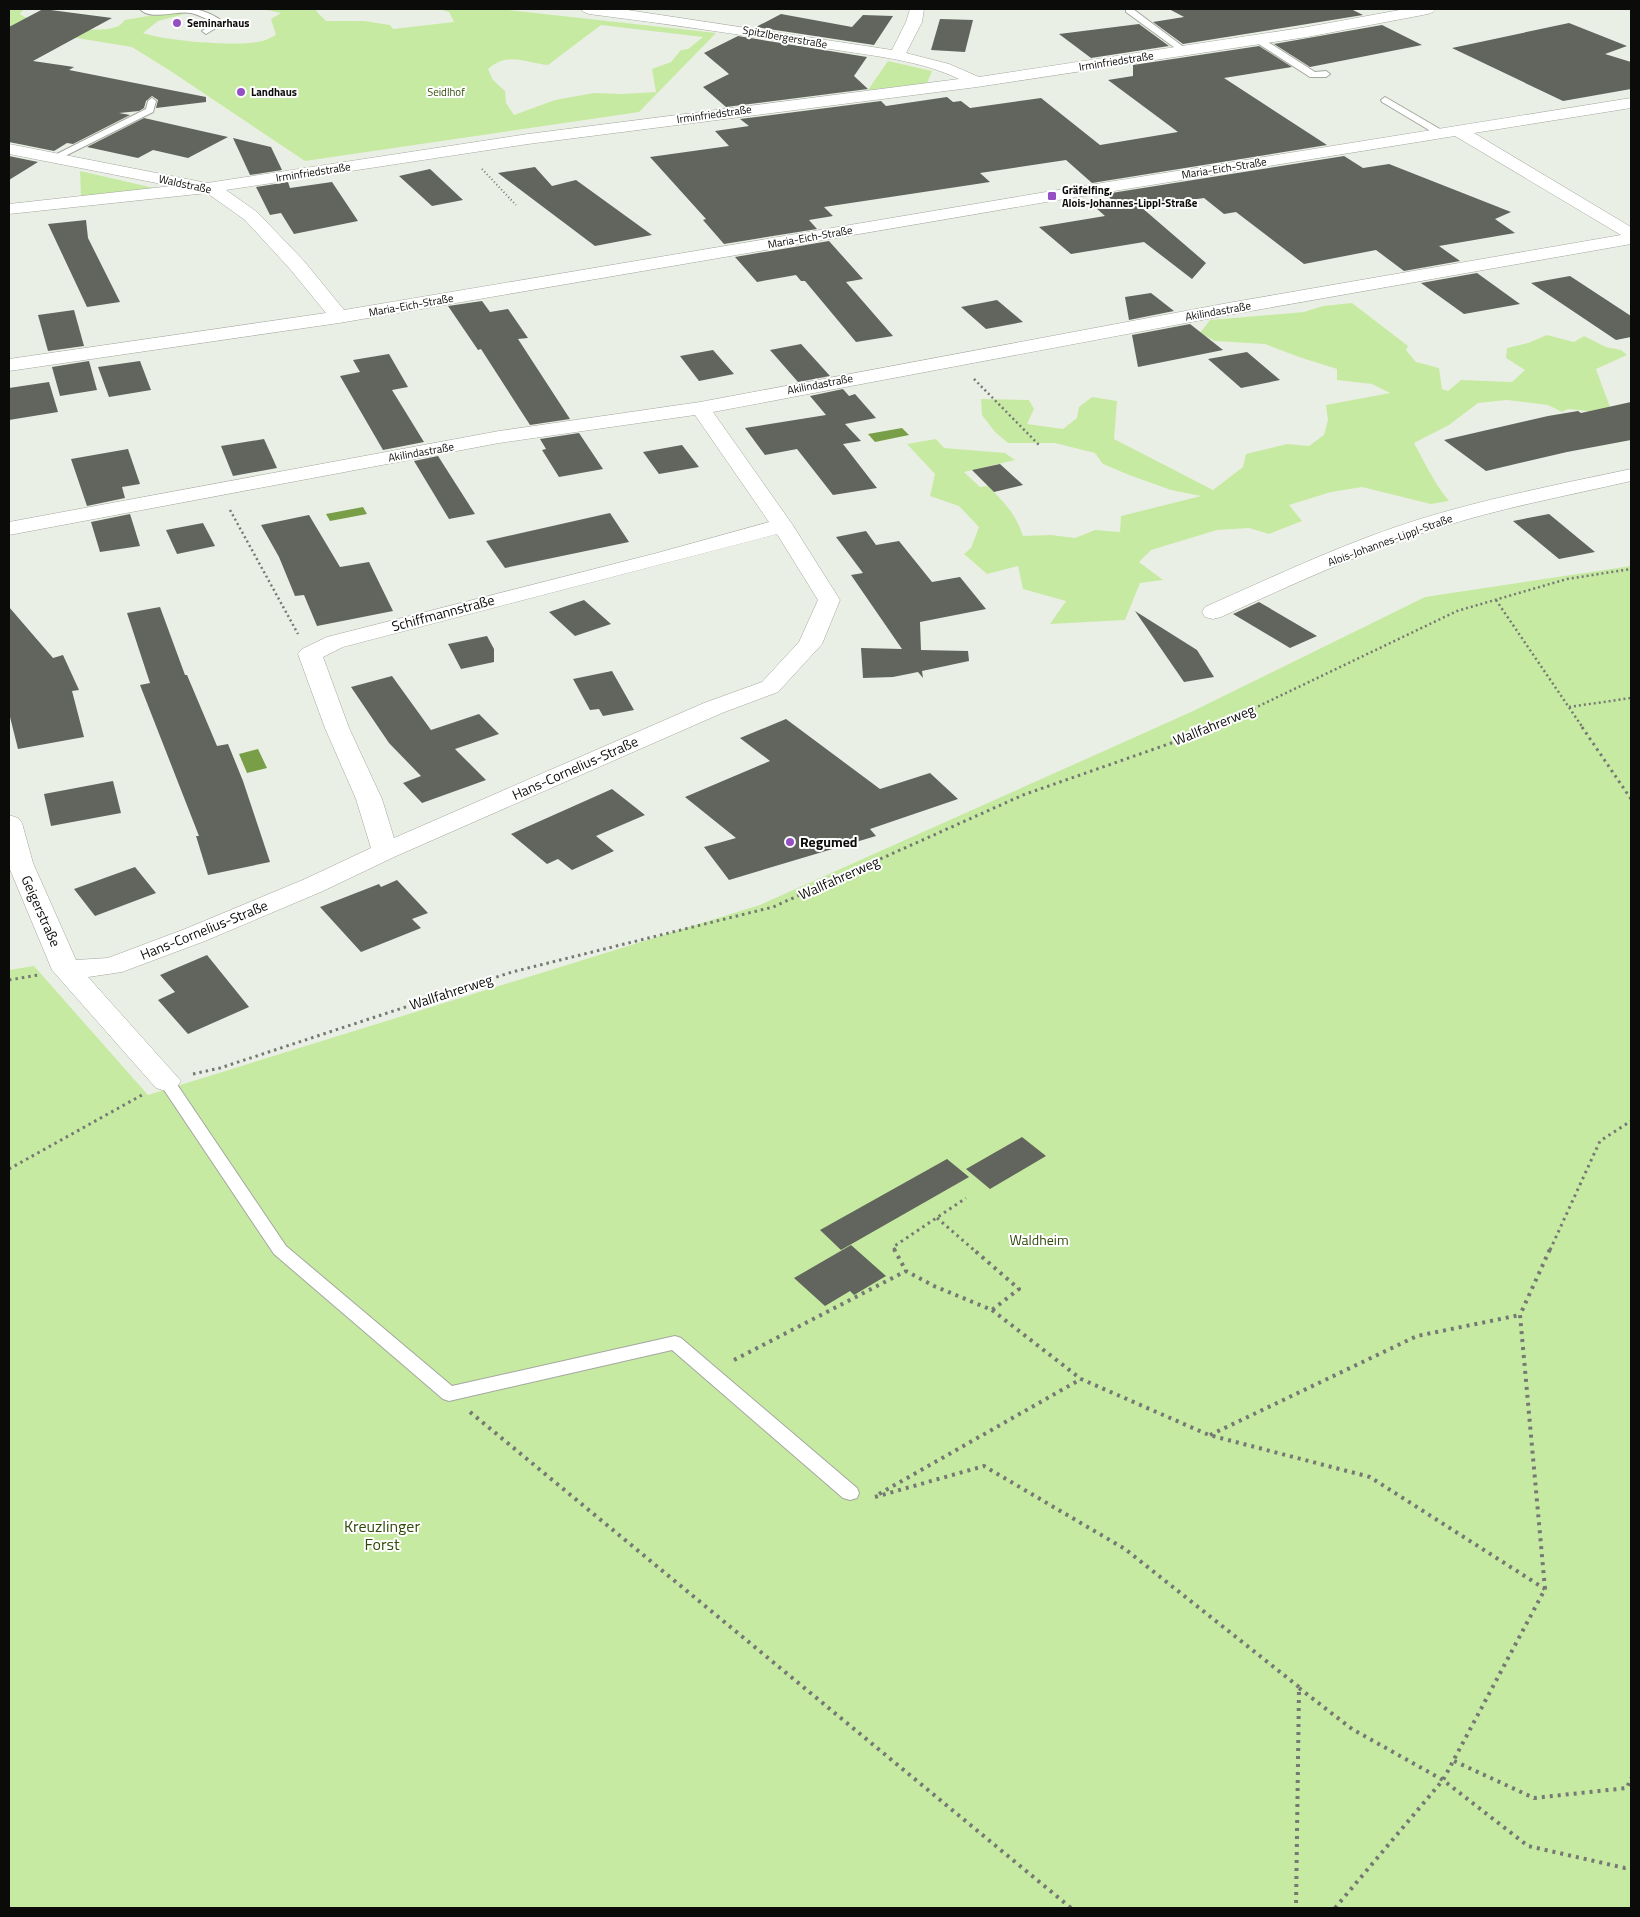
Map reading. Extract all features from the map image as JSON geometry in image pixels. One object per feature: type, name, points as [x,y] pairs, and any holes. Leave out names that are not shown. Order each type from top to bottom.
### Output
[{"type":"street","name":"Spitzlbergerstraße","points":[[589,9],[732,27],[897,56],[956,70],[977,82]]},
{"type":"street","points":[[897,56],[914,22],[917,9]]},
{"type":"street","name":"Irminfriedstraße","points":[[9,210],[205,188],[463,149],[741,111],[977,82],[1257,40],[1423,10]]},
{"type":"street","name":"Maria-Eich-Straße","points":[[9,365],[338,318],[1052,196],[1631,103]]},
{"type":"street","points":[[1450,132],[1631,234]]},
{"type":"street","name":"Waldstraße","points":[[9,149],[213,189],[251,216],[297,265],[338,318]]},
{"type":"street","name":"Akilindastraße","points":[[9,528],[499,437],[700,408],[954,359],[1631,239]]},
{"type":"street","name":"Hans-Cornelius-Straße","points":[[66,970],[112,966],[195,935],[314,885],[385,850],[713,708],[770,687],[810,644],[829,600],[781,524],[700,408]]},
{"type":"street","name":"Alois-Johannes-Lippl-Straße","points":[[1213,612],[1306,571],[1413,529],[1467,512],[1631,475]]},
{"type":"street","name":"Schiffmannstraße","points":[[310,654],[335,642],[539,589],[666,559],[774,528],[781,524]]},
{"type":"street","points":[[310,654],[337,728],[369,799],[385,850]]},
{"type":"street","name":"Geigerstraße","points":[[9,823],[20,863],[66,970]]},
{"type":"street","points":[[66,970],[166,1081]]},
{"type":"lane","points":[[144,9],[155,13],[177,10],[200,12],[220,22],[206,31]]},
{"type":"lane","points":[[1129,10],[1185,50]]},
{"type":"lane","points":[[1257,40],[1313,75],[1326,74]]},
{"type":"lane","points":[[1386,100],[1450,132]]},
{"type":"lane","points":[[54,158],[150,110],[152,101]]},
{"type":"lane","points":[[166,1081],[280,1250],[449,1394],[675,1343],[850,1493]]},
{"type":"path","points":[[463,149],[516,204]]},
{"type":"path","points":[[954,359],[1040,446]]},
{"type":"path","points":[[219,489],[310,654]]},
{"type":"path","name":"Wallfahrerweg","points":[[9,1169],[166,1081],[220,1068],[512,972],[773,907],[1023,795],[1218,726],[1458,611],[1567,579],[1631,569]]},
{"type":"path","points":[[1496,600],[1631,799]]},
{"type":"path","points":[[1569,707],[1631,698]]},
{"type":"path","points":[[1335,1908],[1443,1780],[1545,1589],[1520,1315],[1600,1142],[1631,1121]]},
{"type":"path","points":[[966,1198],[894,1247],[906,1271],[934,1286],[992,1310],[1081,1379],[1209,1435],[1370,1477],[1545,1589]]},
{"type":"path","points":[[937,1218],[1019,1289],[992,1310]]},
{"type":"path","points":[[714,1377],[737,1357],[906,1271]]},
{"type":"path","points":[[1209,1435],[1416,1336],[1520,1315]]},
{"type":"path","points":[[875,1497],[1081,1379]]},
{"type":"path","points":[[449,1394],[1071,1908]]},
{"type":"path","points":[[850,1493],[875,1497],[984,1466],[1125,1550],[1352,1729],[1443,1780],[1528,1846],[1625,1868],[1631,1867]]},
{"type":"path","points":[[1296,1908],[1299,1687]]},
{"type":"path","points":[[1454,1760],[1534,1798],[1627,1788],[1631,1778]]},
{"type":"green space","name":"Seidlhof","points":[[24,9],[20,14],[38,22],[82,29],[108,29],[120,25],[125,20],[177,11],[188,13],[158,21],[143,33],[168,38],[220,43],[251,43],[264,41],[276,35],[271,19],[281,13],[262,9],[319,9],[316,11],[326,21],[364,21],[390,25],[393,29],[454,22],[449,12],[439,9],[498,9],[716,33],[639,112],[305,161],[132,47],[9,27],[9,10]],"holes":[[[601,25],[703,37],[688,49],[681,50],[671,62],[652,69],[656,92],[594,93],[555,100],[514,115],[506,103],[505,91],[493,80],[488,69],[503,60],[510,59],[548,65]]]},
{"type":"green space","points":[[888,61],[932,71],[927,83],[868,90]]},
{"type":"green space","points":[[80,171],[154,188],[154,189],[81,197]]},
{"type":"green space","points":[[1352,303],[1408,346],[1406,350],[1416,362],[1439,368],[1442,389],[1448,391],[1461,380],[1512,382],[1525,370],[1506,358],[1507,348],[1528,343],[1547,335],[1574,342],[1584,336],[1606,347],[1621,350],[1627,355],[1596,369],[1610,407],[1597,412],[1568,409],[1562,412],[1548,405],[1507,400],[1478,403],[1449,425],[1414,443],[1434,480],[1449,501],[1431,504],[1362,487],[1331,492],[1289,505],[1302,521],[1269,534],[1249,528],[1217,530],[1151,550],[1139,562],[1163,580],[1140,583],[1125,620],[1050,624],[1066,601],[1023,589],[1018,566],[987,574],[964,554],[971,548],[979,527],[959,506],[930,496],[935,474],[907,444],[936,439],[944,448],[1005,453],[1015,460],[964,472],[980,487],[988,486],[999,497],[1013,515],[1023,536],[1051,535],[1075,538],[1095,530],[1120,532],[1121,516],[1201,496],[1171,490],[1129,475],[1103,464],[1095,453],[1055,443],[1008,443],[995,432],[982,415],[981,399],[1029,400],[1034,409],[1027,424],[1063,429],[1077,418],[1079,407],[1092,397],[1117,401],[1114,439],[1213,490],[1243,467],[1246,454],[1287,444],[1309,446],[1324,435],[1328,420],[1326,405],[1390,393],[1372,384],[1337,380],[1337,369],[1265,344],[1215,341],[1200,333],[1210,320],[1304,312],[1323,306]]},
{"type":"green space","name":"Kreuzlinger Forst","points":[[1631,566],[1631,1908],[9,1908],[9,970],[34,966],[148,1095],[760,905],[1191,712],[1425,597]]},
{"type":"shaded area","points":[[902,428],[909,435],[875,442],[868,434]]},
{"type":"shaded area","points":[[363,507],[367,514],[330,521],[326,514]]},
{"type":"shaded area","points":[[258,749],[267,768],[247,773],[239,754]]},
{"type":"building","points":[[43,9],[112,18],[33,61],[74,67],[69,70],[206,97],[206,102],[156,108],[158,100],[152,96],[146,101],[144,108],[139,111],[119,113],[130,115],[73,144],[67,143],[54,151],[9,142],[9,27]]},
{"type":"building","points":[[1169,9],[1351,9],[1363,15],[1183,44],[1153,22],[1184,17]]},
{"type":"building","points":[[781,14],[852,27],[863,15],[893,16],[874,45],[756,27]]},
{"type":"building","points":[[940,19],[973,20],[965,52],[931,50]]},
{"type":"building","points":[[1569,23],[1627,46],[1605,54],[1631,62],[1631,89],[1563,101],[1452,48]]},
{"type":"building","points":[[1139,24],[1169,46],[1091,58],[1059,34]]},
{"type":"building","points":[[1382,25],[1422,45],[1310,67],[1274,44]]},
{"type":"building","points":[[738,36],[867,57],[854,76],[868,89],[726,107],[703,87],[729,74],[704,53]]},
{"type":"building","points":[[1259,46],[1292,67],[1224,78],[1327,145],[1092,183],[1066,160],[980,173],[990,182],[824,207],[833,216],[809,220],[817,229],[724,244],[703,220],[706,219],[650,157],[729,146],[715,131],[749,126],[740,119],[881,101],[886,106],[947,97],[953,102],[961,101],[970,108],[1041,98],[1100,145],[1178,132],[1108,80],[1133,76],[1133,65]]},
{"type":"building","points":[[144,118],[228,137],[188,158],[153,150],[138,158],[87,147]]},
{"type":"building","points":[[233,138],[271,147],[282,170],[250,175]]},
{"type":"building","points":[[9,156],[38,162],[9,180]]},
{"type":"building","points":[[1344,156],[1363,168],[1389,164],[1511,212],[1495,219],[1515,233],[1439,246],[1460,261],[1404,271],[1376,250],[1304,264],[1236,212],[1224,214],[1204,198],[1141,207],[1206,263],[1192,279],[1144,242],[1071,254],[1039,227],[1105,216],[1096,208],[1118,205],[1105,194]]},
{"type":"building","points":[[535,167],[552,186],[576,180],[652,235],[595,246],[498,173]]},
{"type":"building","points":[[430,169],[463,200],[432,206],[399,176]]},
{"type":"building","points":[[288,182],[290,188],[332,182],[358,221],[294,234],[281,213],[270,215],[256,187]]},
{"type":"building","points":[[86,220],[88,238],[120,302],[87,307],[48,224]]},
{"type":"building","points":[[829,241],[863,279],[846,282],[893,336],[856,342],[805,281],[801,281],[796,275],[757,282],[735,257]]},
{"type":"building","points":[[1477,273],[1520,304],[1464,314],[1421,283]]},
{"type":"building","points":[[1570,276],[1631,316],[1631,337],[1616,340],[1531,283]]},
{"type":"building","points":[[1151,293],[1174,311],[1129,320],[1125,297]]},
{"type":"building","points":[[997,300],[1023,322],[986,329],[961,307]]},
{"type":"building","points":[[482,301],[490,312],[508,309],[528,338],[518,339],[570,419],[530,425],[481,349],[478,350],[448,306]]},
{"type":"building","points":[[74,310],[84,346],[48,351],[38,315]]},
{"type":"building","points":[[1190,324],[1223,350],[1138,367],[1132,335]]},
{"type":"building","points":[[801,344],[830,376],[798,382],[770,350]]},
{"type":"building","points":[[713,350],[734,374],[699,381],[680,356]]},
{"type":"building","points":[[1247,352],[1280,380],[1241,388],[1208,359]]},
{"type":"building","points":[[389,354],[408,387],[392,390],[424,442],[383,450],[340,376],[360,372],[353,360]]},
{"type":"building","points":[[89,361],[97,390],[60,396],[52,367]]},
{"type":"building","points":[[140,361],[151,390],[109,397],[98,367]]},
{"type":"building","points":[[49,382],[58,412],[9,420],[9,388]]},
{"type":"building","points":[[843,389],[849,396],[855,394],[876,418],[845,424],[861,441],[843,444],[877,488],[833,495],[797,449],[765,455],[745,428],[826,415],[810,396]]},
{"type":"building","points":[[1631,402],[1631,440],[1567,452],[1486,471],[1444,440],[1548,416],[1578,411],[1581,413]]},
{"type":"building","points":[[579,433],[603,469],[559,477],[542,450],[546,449],[540,439]]},
{"type":"building","points":[[264,439],[277,468],[233,476],[221,446]]},
{"type":"building","points":[[682,445],[699,467],[659,474],[643,452]]},
{"type":"building","points":[[128,449],[140,484],[122,487],[125,498],[87,506],[71,459]]},
{"type":"building","points":[[438,456],[475,514],[449,519],[414,461]]},
{"type":"building","points":[[1000,464],[1023,485],[994,492],[972,470]]},
{"type":"building","points":[[610,513],[629,542],[505,568],[486,541]]},
{"type":"building","points":[[130,514],[140,546],[100,552],[91,522]]},
{"type":"building","points":[[1549,514],[1595,552],[1559,559],[1513,521]]},
{"type":"building","points":[[309,515],[340,567],[369,562],[393,611],[317,626],[304,595],[295,596],[279,557],[261,525]]},
{"type":"building","points":[[203,523],[215,546],[177,554],[166,530]]},
{"type":"building","points":[[866,531],[876,545],[899,541],[932,582],[960,577],[986,609],[920,622],[921,650],[968,651],[969,661],[922,671],[923,678],[918,672],[893,677],[863,678],[861,648],[902,649],[851,575],[863,573],[836,537]]},
{"type":"building","points":[[584,600],[611,624],[575,636],[549,612]]},
{"type":"building","points":[[1259,602],[1317,636],[1290,648],[1233,614]]},
{"type":"building","points":[[9,607],[53,658],[63,655],[79,690],[72,691],[84,737],[18,749],[9,713]]},
{"type":"building","points":[[160,607],[185,675],[187,675],[217,746],[228,744],[243,781],[270,862],[208,875],[196,836],[199,836],[140,685],[150,683],[127,613]]},
{"type":"building","points":[[1135,611],[1197,650],[1214,677],[1184,682]]},
{"type":"building","points":[[487,636],[494,649],[494,662],[461,669],[448,644]]},
{"type":"building","points":[[612,671],[634,710],[603,716],[599,709],[590,710],[573,679]]},
{"type":"building","points":[[392,676],[431,730],[479,714],[499,734],[455,749],[486,780],[422,803],[403,783],[421,776],[389,743],[351,687]]},
{"type":"building","points":[[786,719],[880,789],[930,773],[958,799],[870,829],[876,836],[729,880],[704,847],[736,838],[685,797],[770,761],[740,738]]},
{"type":"building","points":[[113,781],[121,813],[51,826],[44,794]]},
{"type":"building","points":[[612,789],[645,815],[596,836],[614,851],[572,870],[558,859],[547,864],[511,834]]},
{"type":"building","points":[[135,867],[156,893],[95,916],[74,889]]},
{"type":"building","points":[[397,880],[428,913],[412,919],[421,928],[361,952],[320,907],[379,884],[381,887]]},
{"type":"building","points":[[207,955],[249,1007],[188,1034],[158,1000],[175,992],[160,975]]},
{"type":"building","points":[[1022,1137],[1046,1156],[990,1189],[966,1169]]},
{"type":"building","points":[[947,1159],[969,1177],[841,1250],[820,1230]]},
{"type":"building","points":[[851,1245],[886,1276],[854,1295],[850,1291],[825,1306],[794,1278]]},
{"type":"place","name":"Seminarhaus","points":[[177,23]]},
{"type":"place","name":"Landhaus","points":[[241,92]]},
{"type":"place","name":"Gräfelfing, Alois-Johannes-Lippl-Straße","points":[[1052,196]]},
{"type":"place","name":"Regumed","points":[[790,842]]},
{"type":"park label","name":"Waldheim","points":[[1039,1240]]}]
